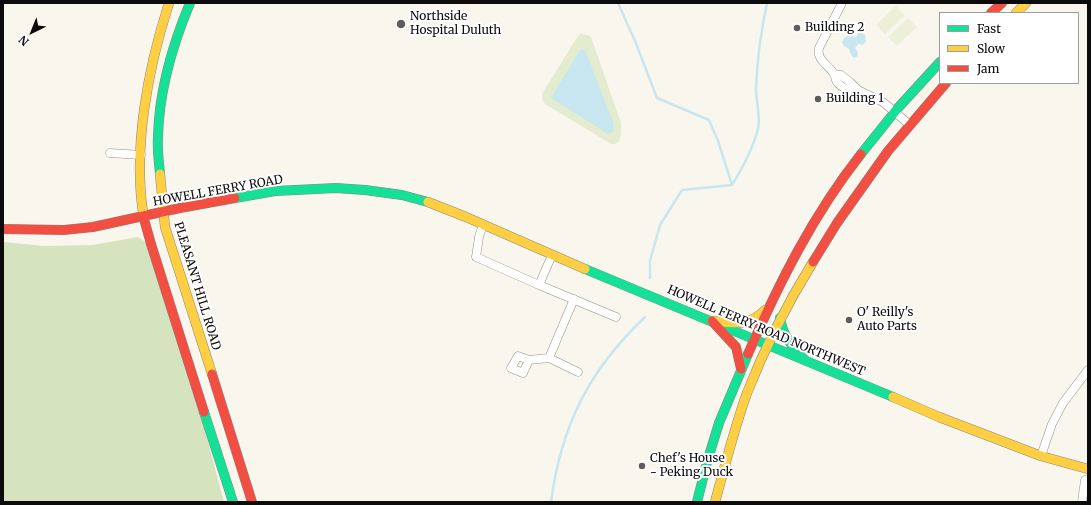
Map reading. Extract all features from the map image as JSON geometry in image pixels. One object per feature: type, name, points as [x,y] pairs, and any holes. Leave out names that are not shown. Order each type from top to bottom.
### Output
[{"type":"main road","points":[[169,3],[158,37],[145,107],[141,155],[142,203],[154,252],[233,502]]},
{"type":"main road","name":"PLEASANT HILL ROAD","points":[[190,3],[176,34],[163,86],[158,133],[163,212],[165,227],[252,502]]},
{"type":"main road","points":[[992,12],[1002,3]]},
{"type":"main road","points":[[1017,12],[1026,3]]},
{"type":"main road","points":[[697,502],[718,424],[741,369],[789,265],[813,224],[852,168],[895,112],[939,63]]},
{"type":"main road","points":[[715,502],[733,436],[747,394],[767,345],[794,292],[837,223],[866,182],[910,125],[945,84]]},
{"type":"main road","name":"HOWELL FERRY ROAD","points":[[3,229],[64,230],[93,227],[252,195],[275,191],[307,189],[336,188],[365,190],[402,195],[437,205]]},
{"type":"main road","name":"HOWELL FERRY ROAD NORTHWEST","points":[[437,205],[939,418],[1041,456],[1088,469]]},
{"type":"main road","points":[[712,321],[741,324],[750,322],[759,317],[770,306]]},
{"type":"main road","points":[[780,318],[782,330],[789,345],[805,360]]},
{"type":"main road","points":[[712,321],[736,347],[741,369]]},
{"type":"street","points":[[842,3],[819,48],[818,52],[821,60],[834,74],[837,82],[846,90],[858,90],[883,102],[910,125]]},
{"type":"street","points":[[110,153],[141,155]]},
{"type":"street","points":[[483,224],[479,237],[476,257],[616,317]]},
{"type":"street","points":[[539,285],[552,255]]},
{"type":"street","points":[[549,358],[574,299]]},
{"type":"street","points":[[529,360],[549,358],[578,372]]},
{"type":"street","points":[[1041,456],[1052,424],[1063,403],[1088,370]]},
{"type":"street","points":[[1082,502],[1085,480],[1088,478]]},
{"type":"green space","points":[[896,6],[905,15],[885,34],[876,25]]},
{"type":"green space","points":[[908,18],[917,27],[897,46],[888,37]]},
{"type":"green space","points":[[580,34],[591,37],[621,123],[621,134],[618,143],[615,144],[611,144],[545,104],[543,100],[543,92]]},
{"type":"green space","points":[[138,237],[147,243],[196,396],[224,502],[3,502],[3,242],[44,246],[93,245]]},
{"type":"water","points":[[859,32],[865,35],[866,41],[863,45],[858,44],[855,48],[858,56],[854,58],[849,49],[842,43],[844,38],[847,36],[856,37]]},
{"type":"water","points":[[580,50],[585,50],[613,122],[614,131],[608,134],[551,98]]},
{"type":"waterway","points":[[618,3],[635,41],[657,98],[709,120],[718,141],[732,185]]},
{"type":"waterway","points":[[732,185],[747,158],[759,125],[756,89],[760,46],[767,3]]},
{"type":"waterway","points":[[650,278],[650,261],[660,225],[682,190],[732,185]]},
{"type":"waterway","points":[[551,502],[562,448],[570,424],[581,401],[593,379],[608,358],[625,337],[645,317]]},
{"type":"traffic: fast","points":[[160,174],[158,142],[161,102],[172,52],[190,3]]},
{"type":"traffic: fast","points":[[861,154],[897,109],[939,63]]},
{"type":"traffic: fast","points":[[235,198],[275,191],[336,188],[402,195],[428,202]]},
{"type":"traffic: fast","points":[[585,269],[893,397]]},
{"type":"traffic: fast","points":[[780,318],[783,330],[789,341],[805,360]]},
{"type":"traffic: fast","points":[[697,502],[719,423],[748,354]]},
{"type":"traffic: fast","points":[[204,412],[233,502]]},
{"type":"traffic: slow","points":[[144,219],[140,165],[144,110],[161,28],[169,3]]},
{"type":"traffic: slow","points":[[1017,12],[1026,3]]},
{"type":"traffic: slow","points":[[160,174],[165,227],[212,374]]},
{"type":"traffic: slow","points":[[428,202],[585,269]]},
{"type":"traffic: slow","points":[[715,502],[747,393],[777,326],[813,262]]},
{"type":"traffic: slow","points":[[712,321],[740,323],[753,319],[765,310]]},
{"type":"traffic: slow","points":[[893,397],[939,417],[1041,456],[1088,469]]},
{"type":"traffic: jam","points":[[992,12],[1002,3]]},
{"type":"traffic: jam","points":[[813,262],[837,223],[888,151],[945,84]]},
{"type":"traffic: jam","points":[[748,354],[772,301],[812,225],[827,201],[861,154]]},
{"type":"traffic: jam","points":[[3,229],[64,230],[93,227],[180,208],[235,198]]},
{"type":"traffic: jam","points":[[144,219],[204,412]]},
{"type":"traffic: jam","points":[[712,321],[736,347],[741,369]]},
{"type":"traffic: jam","points":[[212,374],[252,502]]},
{"type":"place","name":"Northside Hospital Duluth","points":[[401,24]]},
{"type":"place","name":"Building 2","points":[[797,28]]},
{"type":"place","name":"Building 1","points":[[818,99]]},
{"type":"place","name":"O' Reilly's Auto Parts","points":[[849,320]]},
{"type":"place","name":"Chef's House - Peking Duck","points":[[642,466]]}]
